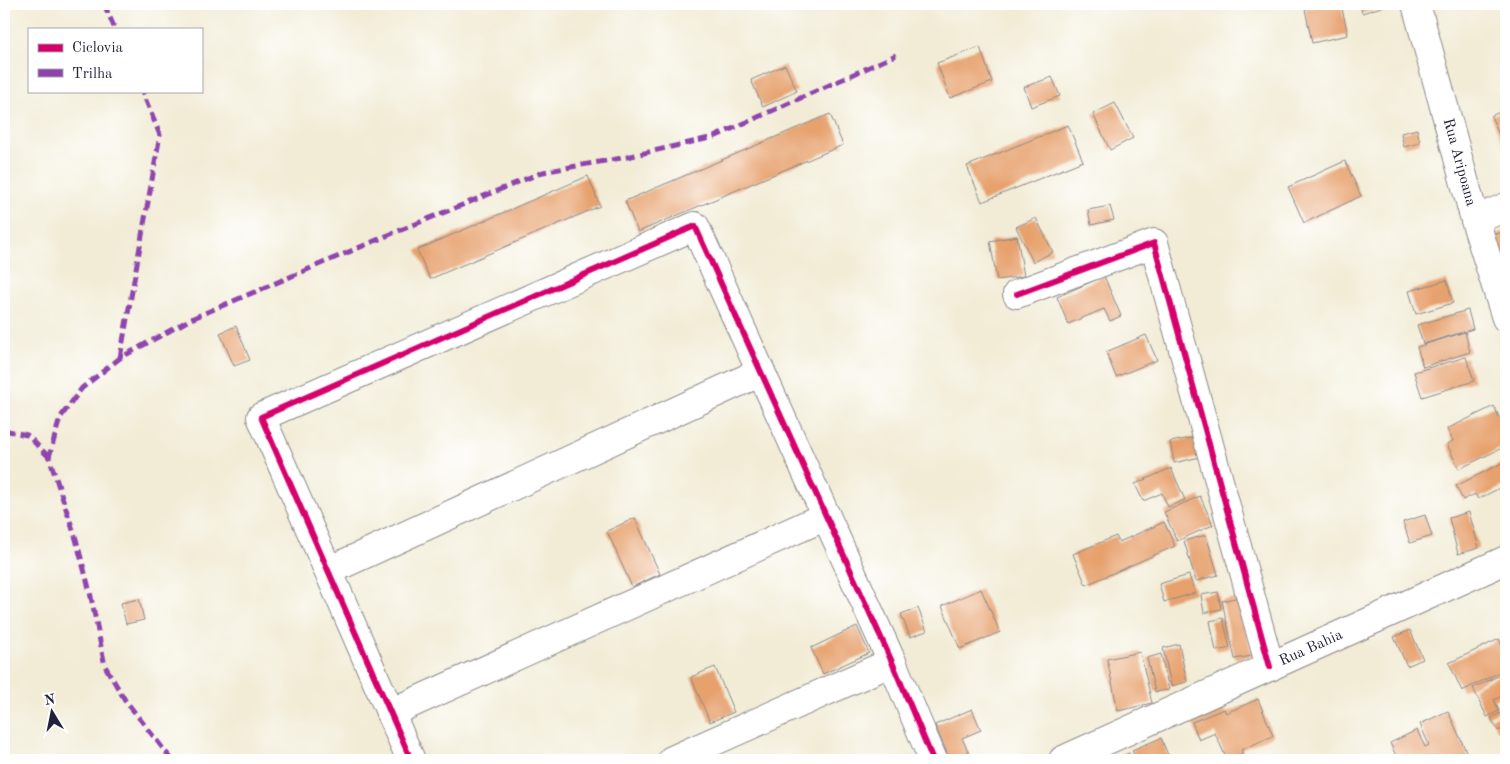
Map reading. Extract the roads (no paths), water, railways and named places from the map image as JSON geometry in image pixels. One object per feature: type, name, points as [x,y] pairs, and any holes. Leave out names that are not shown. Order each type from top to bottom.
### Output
[{"type":"street","name":"Rua Aripoana","points":[[1416,4],[1474,220],[1506,318]]},
{"type":"street","points":[[1474,220],[1506,207]]},
{"type":"street","points":[[411,760],[261,418],[695,226],[892,662],[933,760]]},
{"type":"street","points":[[1017,294],[1154,243],[1270,668]]},
{"type":"street","points":[[328,571],[761,372]]},
{"type":"street","points":[[390,713],[826,516]]},
{"type":"street","name":"Rua Bahia","points":[[1063,760],[1506,560]]},
{"type":"street","points":[[672,760],[892,662]]}]
